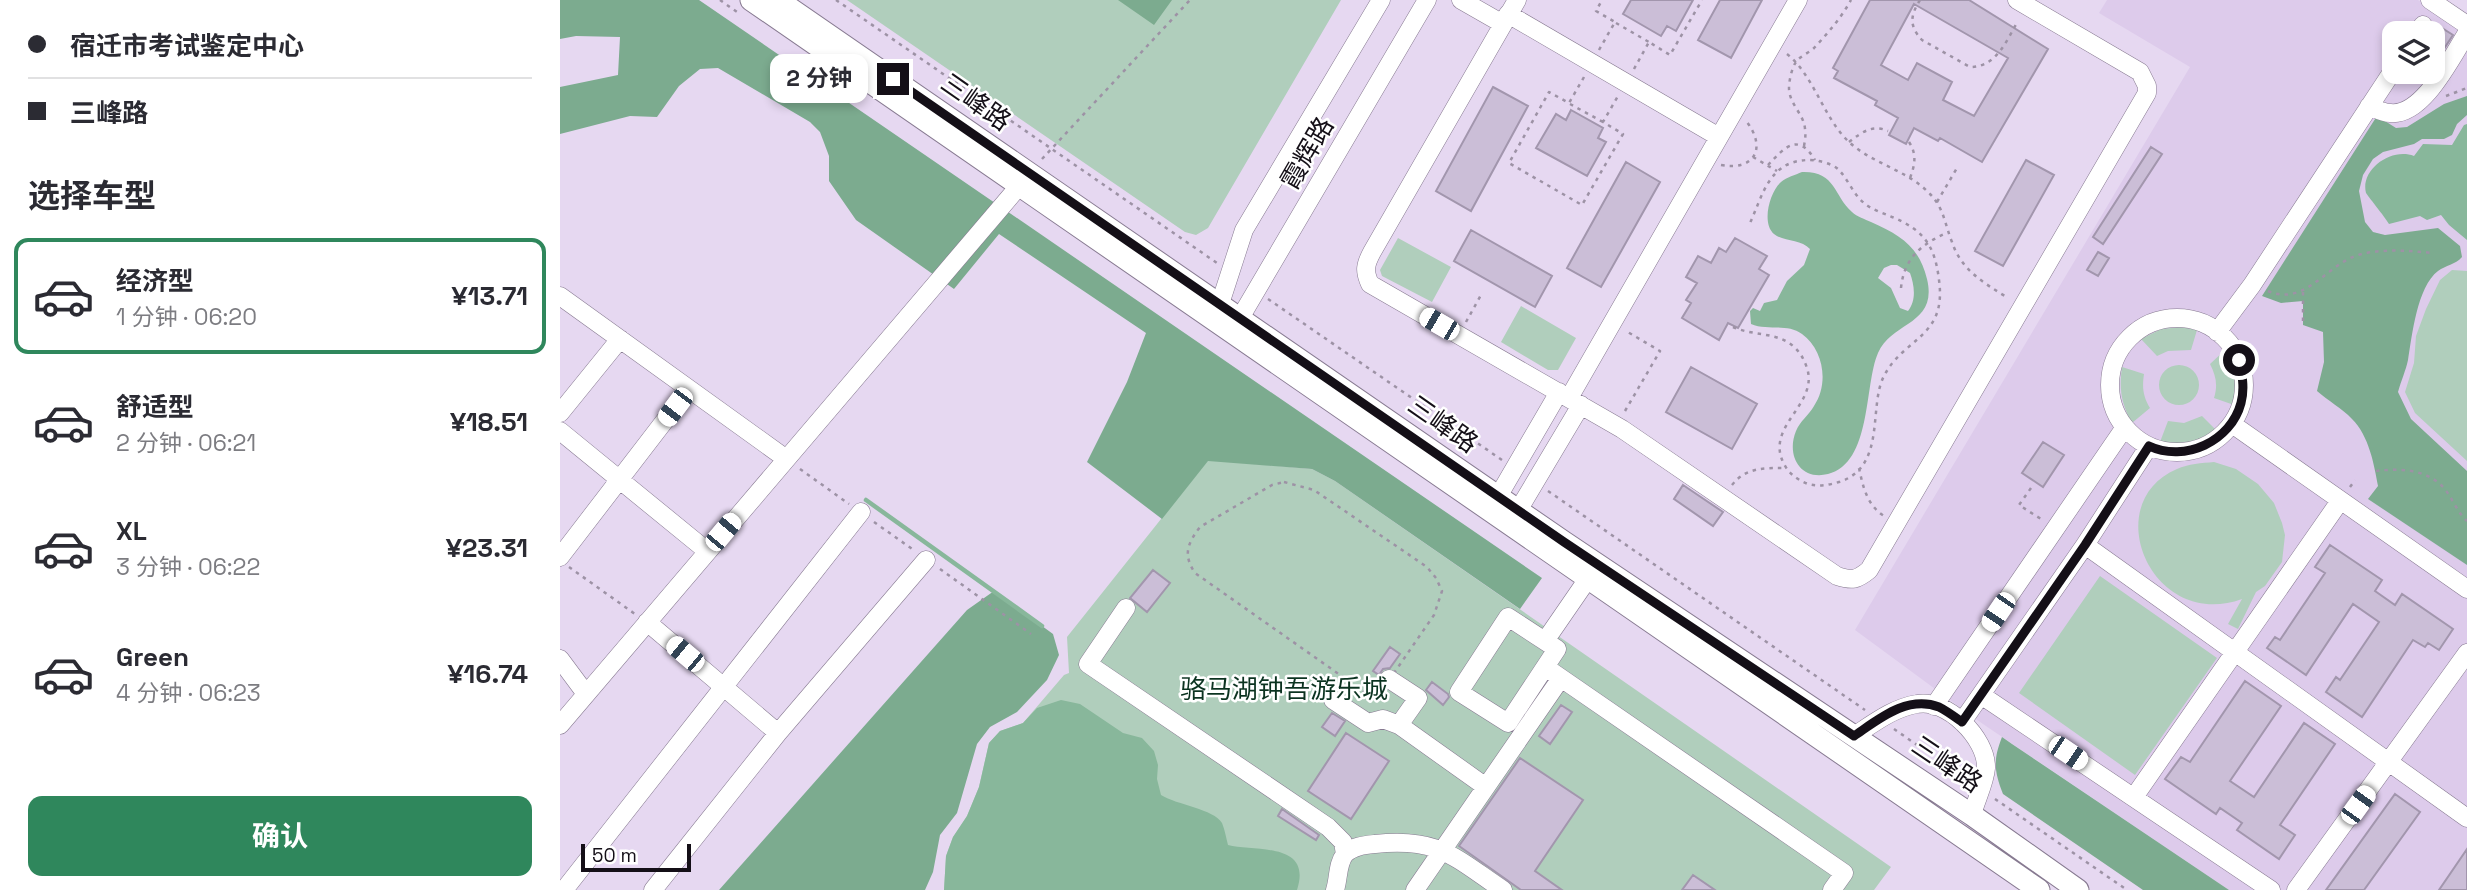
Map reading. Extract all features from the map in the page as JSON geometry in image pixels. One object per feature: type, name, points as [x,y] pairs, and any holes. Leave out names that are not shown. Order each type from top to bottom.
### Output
[{"type":"main road","name":"三峰路","points":[[751,0],[1025,179]]},
{"type":"main road","name":"三峰路","points":[[778,0],[1025,179],[1593,571],[2039,890]]},
{"type":"main road","name":"三峰路","points":[[1593,571],[1854,736],[2078,890]]},
{"type":"street","name":"霞辉路","points":[[1215,312],[1244,230],[1381,0]]},
{"type":"street","name":"霞辉路","points":[[1236,326],[1427,0]]},
{"type":"street","points":[[1461,0],[1508,9],[1592,63],[1719,137]]},
{"type":"street","points":[[1514,517],[1534,482],[1569,399],[1798,0]]},
{"type":"street","points":[[2435,1],[2467,25]]},
{"type":"street","points":[[1508,9],[1365,265],[1370,284],[1616,426],[1838,576],[1849,580],[1858,579],[1868,570],[2143,102],[2147,86],[2140,72],[2022,3]]},
{"type":"street","points":[[2369,106],[2390,113],[2404,112],[2430,91],[2467,33]]},
{"type":"street","points":[[2217,332],[2252,285],[2384,84]]},
{"type":"street","points":[[560,725],[1025,179]]},
{"type":"street","points":[[560,296],[785,458]]},
{"type":"street","points":[[2167,318],[2190,319],[2217,332],[2228,341],[2239,360],[2244,381],[2241,404],[2232,424],[2216,440],[2196,449],[2175,452],[2149,446],[2134,437],[2125,427],[2111,400],[2110,378],[2116,357],[2128,338],[2146,325],[2167,318]]},
{"type":"street","points":[[560,413],[620,339]]},
{"type":"street","points":[[561,559],[689,389]]},
{"type":"street","points":[[1494,504],[1514,468],[1569,399]]},
{"type":"street","points":[[2232,424],[2467,589]]},
{"type":"street","points":[[1934,706],[2125,427]]},
{"type":"street","points":[[560,431],[707,551]]},
{"type":"street","points":[[1962,722],[2085,545],[2149,446]]},
{"type":"street","points":[[2134,797],[2340,501]]},
{"type":"street","points":[[564,890],[860,512]]},
{"type":"street","points":[[2085,545],[2467,818]]},
{"type":"street","points":[[653,890],[778,733],[926,559]]},
{"type":"street","points":[[1545,641],[1593,571]]},
{"type":"street","points":[[1126,608],[1088,663],[1328,827],[1343,842],[1346,854]]},
{"type":"street","points":[[1508,617],[1556,649],[1545,667],[1508,723],[1459,691],[1508,617]]},
{"type":"street","points":[[647,622],[778,733]]},
{"type":"street","points":[[2295,890],[2467,653]]},
{"type":"street","points":[[560,659],[586,694]]},
{"type":"street","points":[[1545,667],[1844,873],[1832,890]]},
{"type":"street","points":[[1415,890],[1561,678]]},
{"type":"street","points":[[1390,679],[1418,698],[1399,725]]},
{"type":"street","points":[[1981,695],[2271,890]]},
{"type":"street","points":[[1333,700],[1368,723],[1383,719],[1399,725],[1486,788]]},
{"type":"street","points":[[1854,736],[1892,711],[1920,703],[1934,706],[1962,722],[1980,744],[1986,767],[1972,815]]},
{"type":"street","points":[[1335,890],[1339,866],[1346,854],[1358,846],[1409,842],[1443,849],[1503,890]]},
{"type":"path","points":[[836,0],[1230,272]]},
{"type":"path","points":[[1025,179],[1190,0]]},
{"type":"path","points":[[1602,0],[1596,10],[1671,55],[1702,0]]},
{"type":"path","points":[[1733,327],[1747,333],[1778,337],[1795,347],[1803,357],[1810,380],[1808,392],[1785,427],[1780,440],[1779,448],[1786,468],[1809,484],[1822,486],[1845,480],[1859,468],[1870,447],[1876,428],[1877,395],[1885,373],[1893,360],[1928,330],[1938,308],[1941,292],[1934,255],[1928,241],[1905,222],[1864,204],[1839,170],[1815,160],[1804,146],[1806,131],[1789,89],[1796,62],[1812,50],[1841,18],[1851,0]]},
{"type":"path","points":[[1920,0],[1911,18],[1916,34],[1970,67],[1990,62],[1999,54],[2022,3]]},
{"type":"path","points":[[1569,103],[1615,22]]},
{"type":"path","points":[[1603,122],[1649,42]]},
{"type":"path","points":[[1772,45],[1796,62],[1849,142],[1929,192],[1942,208],[1953,246],[1969,272],[2022,307]]},
{"type":"path","points":[[1549,92],[1603,122],[1623,134],[1582,205],[1508,163],[1549,92]]},
{"type":"path","points":[[1719,165],[1739,167],[1753,157],[1757,139],[1746,119]]},
{"type":"path","points":[[1849,142],[1872,128],[1880,127],[1888,131]]},
{"type":"path","points":[[1909,142],[1915,158],[1909,180]]},
{"type":"path","points":[[1768,165],[1789,145],[1804,146]]},
{"type":"path","points":[[1753,157],[1777,171]]},
{"type":"path","points":[[1749,225],[1767,182],[1777,171],[1787,164],[1815,160]]},
{"type":"path","points":[[1937,202],[1957,168]]},
{"type":"path","points":[[1902,288],[1904,273],[1918,249],[1928,241],[1949,232]]},
{"type":"path","points":[[2252,285],[2273,294],[2288,296],[2303,292],[2342,261],[2358,255],[2380,251],[2434,253]]},
{"type":"path","points":[[1256,290],[1514,468]]},
{"type":"path","points":[[2303,292],[2303,325]]},
{"type":"path","points":[[1459,335],[1481,295]]},
{"type":"path","points":[[1612,323],[1660,351],[1616,426]]},
{"type":"path","points":[[785,458],[1031,634]]},
{"type":"path","points":[[1722,496],[1736,480],[1748,472],[1760,468],[1786,468]]},
{"type":"path","points":[[1859,468],[1862,486],[1873,508],[1895,523]]},
{"type":"path","points":[[2376,471],[2404,468],[2428,477],[2443,486],[2467,521]]},
{"type":"path","points":[[1284,482],[1314,490],[1427,567],[1442,591],[1439,602],[1434,615],[1390,679],[1382,689],[1370,696],[1195,573],[1188,562],[1188,550],[1200,527],[1272,485],[1284,482]]},
{"type":"path","points":[[1534,482],[2127,890]]},
{"type":"path","points":[[2031,488],[2019,505],[2055,529]]},
{"type":"path","points":[[561,559],[647,622]]},
{"type":"shaded area","points":[[560,0],[699,0],[1542,578],[1520,609],[1335,481],[1312,469],[1208,461],[1162,519],[1087,462],[1127,382],[1146,333],[999,234],[954,289],[856,220],[829,181],[829,156],[820,132],[810,122],[718,68],[700,69],[679,86],[657,117],[630,116],[560,134],[560,87],[618,75],[620,37],[576,36],[560,39]]},
{"type":"shaded area","points":[[1118,0],[1172,0],[1154,25]]},
{"type":"shaded area","points":[[2107,0],[2418,0],[2467,34],[2467,890],[2229,890],[1980,722],[1855,630],[2190,67],[2099,13]]},
{"type":"shaded area","points":[[2467,96],[2467,115],[2457,124],[2452,135],[2444,139],[2422,139],[2414,144],[2383,152],[2373,159],[2363,175],[2359,191],[2365,222],[2373,232],[2385,235],[2438,228],[2460,246],[2462,257],[2438,271],[2425,288],[2398,392],[2411,419],[2467,471],[2467,565],[2368,499],[2378,486],[2367,442],[2352,419],[2317,391],[2324,362],[2323,332],[2303,325],[2303,301],[2281,303],[2262,296],[2377,116],[2396,128],[2407,127],[2444,104]]},
{"type":"shaded area","points":[[2467,124],[2467,240],[2441,215],[2427,220],[2420,216],[2389,224],[2366,193],[2365,184],[2372,169],[2379,162],[2396,155],[2414,156],[2423,144],[2452,145]]},
{"type":"shaded area","points":[[1802,172],[1821,175],[1833,185],[1854,214],[1907,243],[1919,258],[1929,294],[1920,314],[1893,334],[1878,353],[1864,421],[1852,455],[1842,467],[1828,474],[1818,475],[1810,474],[1798,464],[1794,457],[1793,440],[1822,388],[1819,358],[1802,334],[1783,328],[1751,324],[1750,311],[1753,308],[1760,311],[1764,303],[1777,300],[1787,281],[1804,265],[1810,249],[1774,234],[1768,222],[1768,207],[1777,186]],"holes":[[[1897,265],[1910,273],[1913,282],[1914,297],[1908,311],[1900,308],[1891,288],[1878,278],[1884,268]]]},
{"type":"shaded area","points":[[994,591],[1053,634],[1059,655],[1047,680],[1017,712],[990,727],[977,744],[957,813],[940,835],[933,872],[925,890],[719,890],[967,610]]},
{"type":"shaded area","points":[[1061,700],[1080,704],[1123,733],[1142,738],[1154,751],[1161,795],[1218,818],[1228,845],[1265,849],[1289,856],[1296,863],[1300,874],[1297,890],[944,890],[946,856],[979,787],[989,743],[1000,731],[1023,723],[1037,708]]},
{"type":"shaded area","points":[[2002,737],[2229,890],[2143,890],[2003,794],[1996,766]]},
{"type":"green space","points":[[847,0],[1341,0],[1208,228],[1196,235],[1185,232]]},
{"type":"green space","points":[[1398,238],[1451,267],[1432,302],[1382,276],[1380,270]]},
{"type":"green space","points":[[2452,270],[2467,271],[2467,461],[2415,413],[2405,392],[2414,363],[2416,336],[2426,309],[2440,280]]},
{"type":"green space","points":[[1521,306],[1576,338],[1558,370],[1548,370],[1501,342]]},
{"type":"green space","points":[[2181,327],[2197,330],[2191,350],[2168,351],[2157,356],[2141,339],[2161,329]]},
{"type":"green space","points":[[2225,350],[2237,376],[2234,405],[2214,398],[2216,381],[2210,364]]},
{"type":"green space","points":[[2179,365],[2187,366],[2193,371],[2198,377],[2198,393],[2193,399],[2187,404],[2179,405],[2171,404],[2165,399],[2160,393],[2159,385],[2160,377],[2165,371],[2171,366]]},
{"type":"green space","points":[[2122,367],[2144,374],[2144,392],[2150,408],[2132,423],[2122,396]]},
{"type":"green space","points":[[2202,416],[2218,432],[2189,443],[2160,442],[2168,421],[2184,423]]},
{"type":"green space","name":"骆马湖钟吾游乐城","points":[[1208,460],[1312,469],[1335,481],[1891,867],[1874,890],[944,890],[946,856],[979,787],[989,743],[1000,731],[1023,723],[1064,675],[1069,673],[1067,637]]},
{"type":"green space","points":[[2214,462],[2236,469],[2258,484],[2274,503],[2285,535],[2282,562],[2265,586],[2256,592],[2238,629],[2228,624],[2242,599],[2210,604],[2183,597],[2161,581],[2146,559],[2139,534],[2141,508],[2153,486],[2181,467]]},
{"type":"green space","points":[[2100,576],[2217,658],[2135,775],[2019,693]]},
{"type":"building","points":[[1631,0],[1693,0],[1676,31],[1667,26],[1661,36],[1623,14]]},
{"type":"building","points":[[1720,0],[1762,0],[1731,58],[1698,40]]},
{"type":"building","points":[[1870,0],[1969,0],[2048,49],[1982,162],[1940,138],[1938,141],[1914,128],[1906,144],[1889,135],[1898,118],[1875,105],[1877,101],[1834,78],[1838,71],[1833,68]],"holes":[[[1914,4],[2008,58],[1974,116],[1943,100],[1952,82],[1917,63],[1908,80],[1881,65]]]},
{"type":"building","points":[[2445,30],[2453,35],[2445,47]]},
{"type":"building","points":[[1493,87],[1528,106],[1471,211],[1436,191]]},
{"type":"building","points":[[1571,110],[1603,128],[1598,138],[1606,142],[1587,176],[1536,148],[1556,114],[1566,120]]},
{"type":"building","points":[[2151,147],[2162,154],[2103,244],[2093,237]]},
{"type":"building","points":[[2026,160],[2054,175],[2003,266],[1975,251]]},
{"type":"building","points":[[1626,162],[1660,182],[1601,287],[1567,268]]},
{"type":"building","points":[[1471,230],[1552,276],[1535,307],[1454,261]]},
{"type":"building","points":[[1735,238],[1767,256],[1759,269],[1769,275],[1738,328],[1728,323],[1719,340],[1682,318],[1691,303],[1686,300],[1697,283],[1686,277],[1698,256],[1711,263],[1719,248],[1726,252]]},
{"type":"building","points":[[2098,252],[2109,258],[2098,276],[2087,270]]},
{"type":"building","points":[[1691,367],[1757,404],[1732,449],[1666,412]]},
{"type":"building","points":[[2043,442],[2064,455],[2043,487],[2022,473]]},
{"type":"building","points":[[1683,485],[1723,512],[1713,526],[1674,499]]},
{"type":"building","points":[[2330,545],[2382,580],[2375,591],[2395,605],[2402,594],[2453,629],[2439,650],[2428,643],[2425,647],[2413,640],[2362,717],[2326,692],[2336,677],[2340,680],[2379,622],[2353,604],[2306,675],[2267,648],[2275,637],[2280,640],[2325,573],[2315,567]]},
{"type":"building","points":[[1153,570],[1170,583],[1147,612],[1130,598]]},
{"type":"building","points":[[1390,647],[1400,654],[1390,668],[1383,669],[1379,675],[1373,671]]},
{"type":"building","points":[[2245,681],[2281,706],[2230,781],[2254,797],[2304,723],[2335,744],[2280,825],[2295,835],[2279,859],[2237,830],[2242,823],[2220,808],[2216,814],[2165,779],[2181,757],[2190,762]]},
{"type":"building","points":[[1432,682],[1448,694],[1449,697],[1443,705],[1426,690]]},
{"type":"building","points":[[1561,705],[1572,712],[1550,744],[1539,736]]},
{"type":"building","points":[[1332,713],[1345,721],[1335,736],[1322,727]]},
{"type":"building","points":[[1346,733],[1389,761],[1351,819],[1308,791]]},
{"type":"building","points":[[1520,758],[1583,800],[1535,871],[1562,890],[1521,890],[1459,846]]},
{"type":"building","points":[[2395,794],[2420,812],[2364,890],[2326,890]]},
{"type":"building","points":[[1282,809],[1319,835],[1316,840],[1278,816]]},
{"type":"building","points":[[2467,849],[2467,890],[2439,890]]},
{"type":"building","points":[[1693,875],[1715,890],[1682,890]]},
{"type":"waterway","points":[[866,500],[1042,626]]},
{"type":"route","points":[[893,79],[1564,542],[1854,736],[1892,711],[1920,703],[1940,708],[1962,722],[2085,545],[2149,446],[2175,452],[2196,449],[2216,440],[2232,424],[2241,404],[2244,381],[2239,360]]}]
